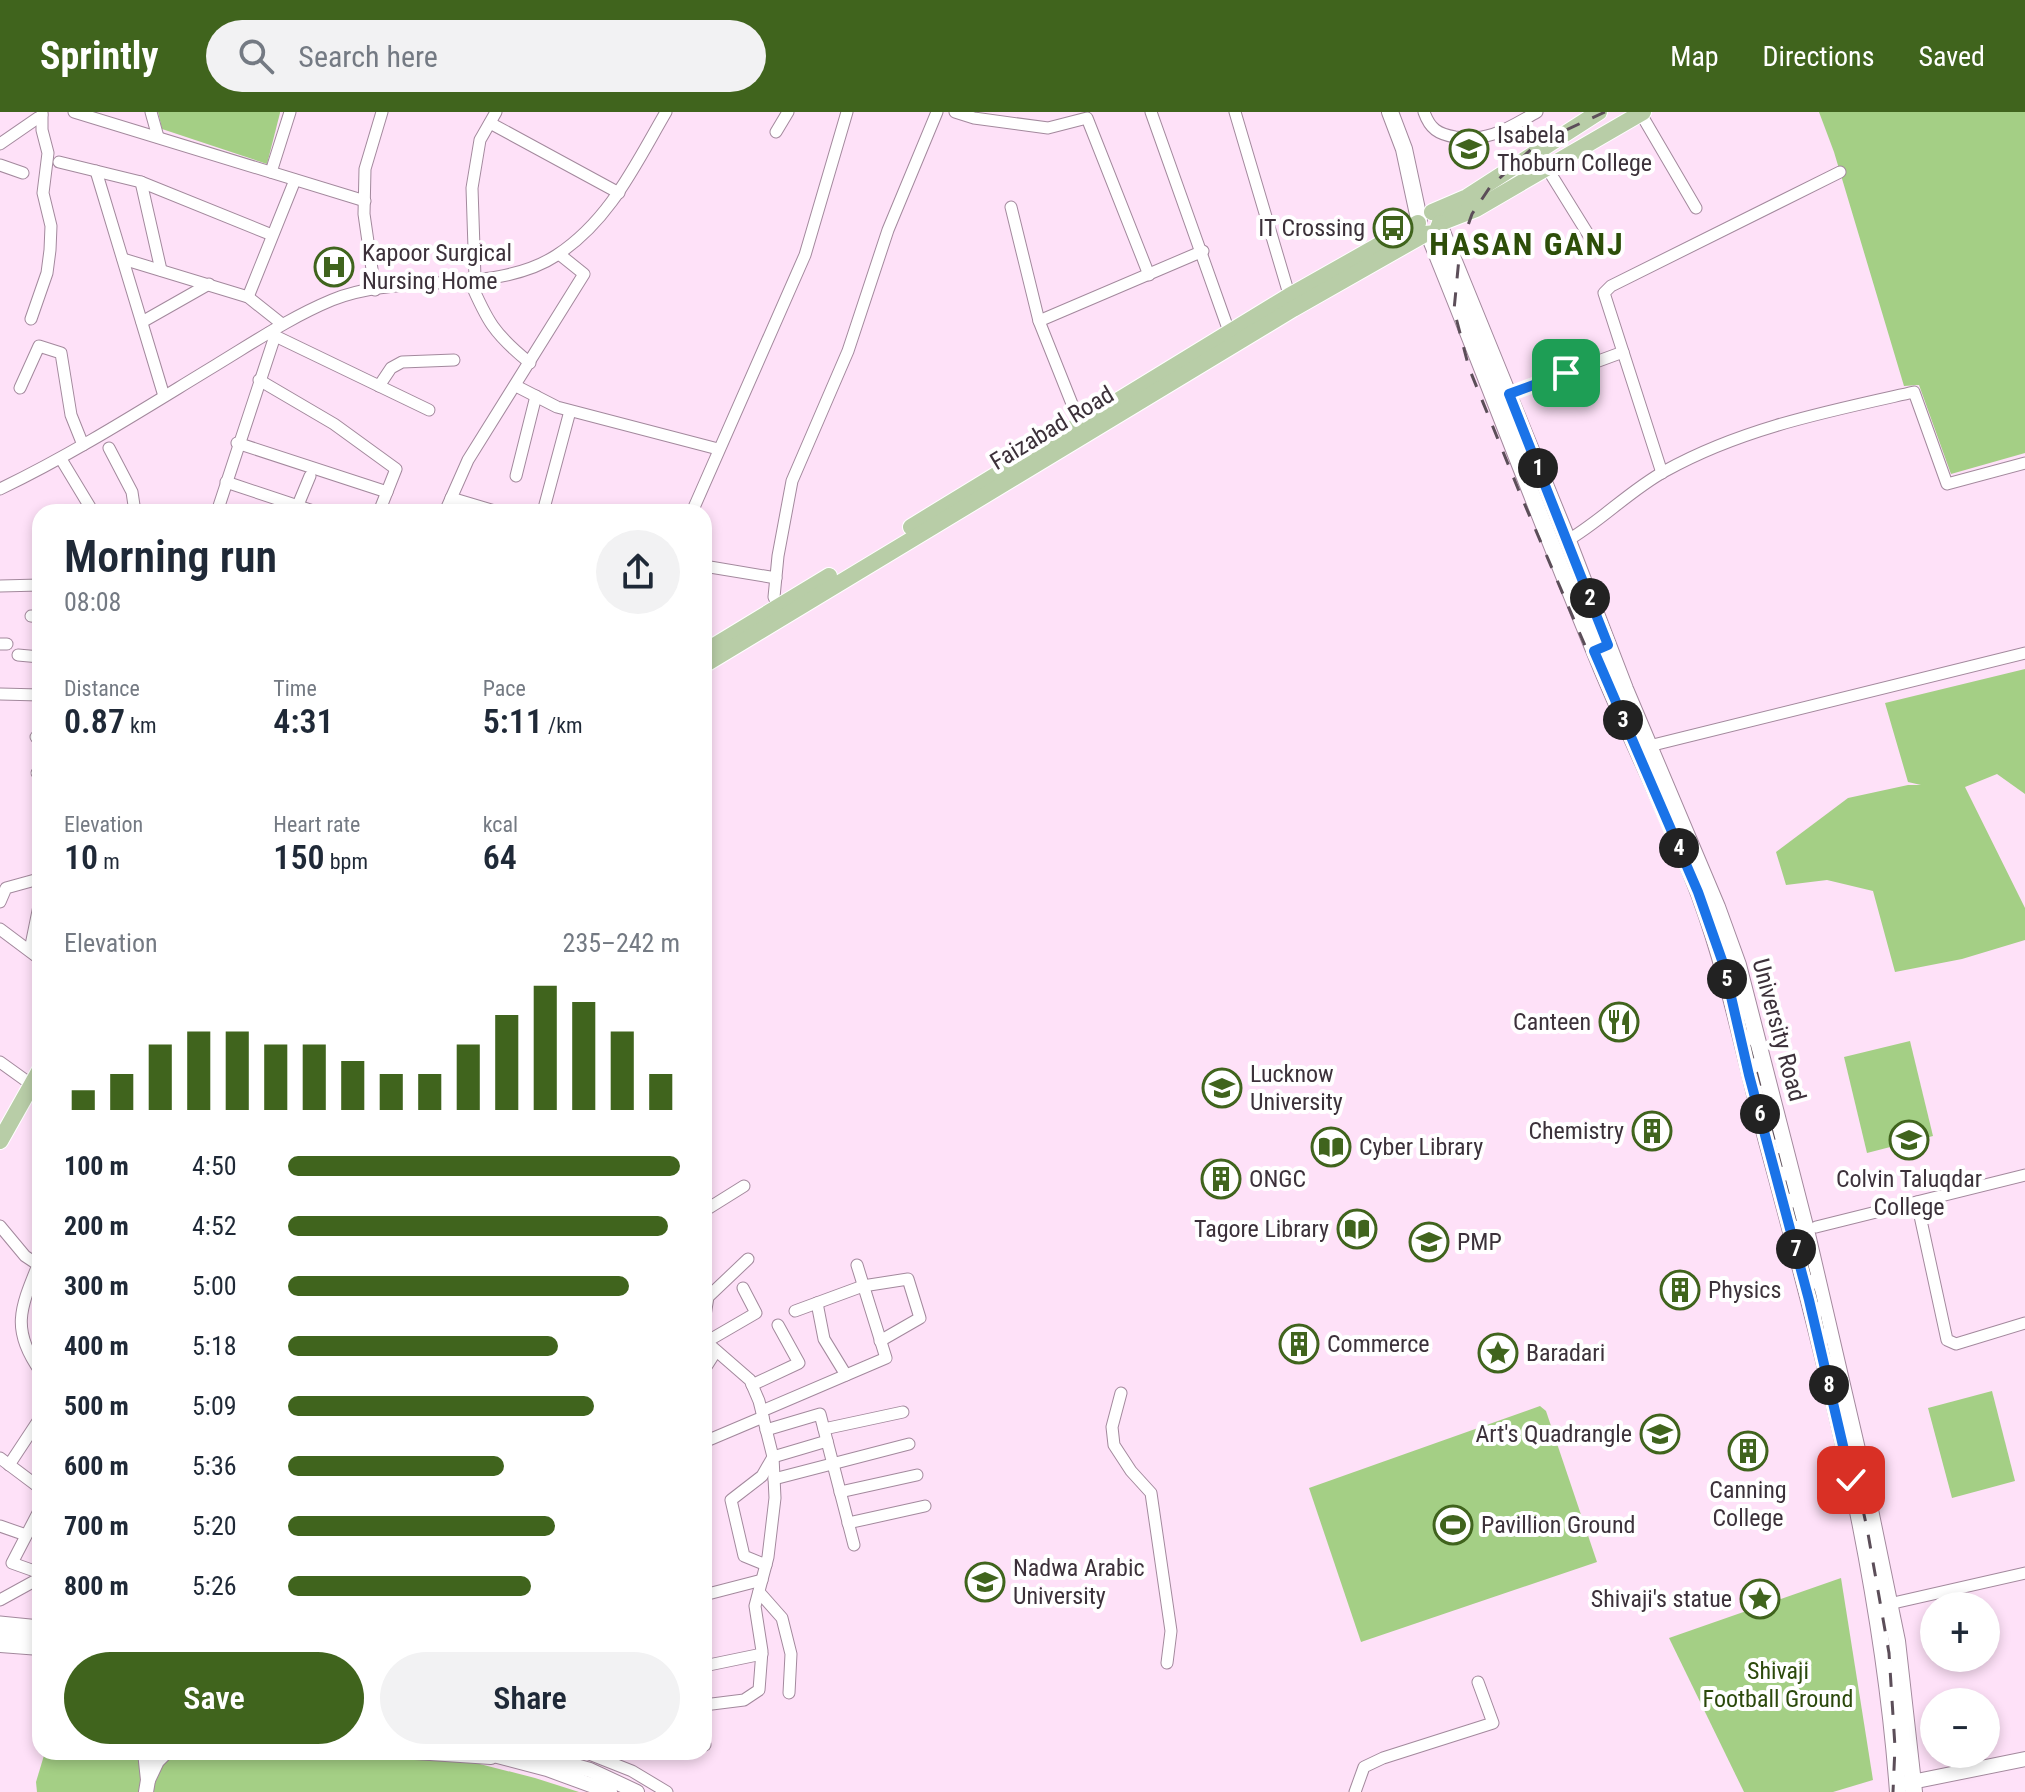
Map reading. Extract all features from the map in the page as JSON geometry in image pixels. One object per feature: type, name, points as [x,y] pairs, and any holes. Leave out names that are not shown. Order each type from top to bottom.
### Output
[{"type":"main road","points":[[1390,112],[1429,223]]},
{"type":"main road","points":[[1396,112],[1429,223]]},
{"type":"main road","name":"Faizabad Road","points":[[1429,223],[1476,209],[1642,113]]},
{"type":"main road","name":"Faizabad Road","points":[[712,659],[781,612],[1291,303],[1429,223],[1589,114]]},
{"type":"main road","name":"University Road","points":[[1429,223],[1509,394],[1561,544]]},
{"type":"main road","name":"University Road","points":[[1429,223],[1643,748],[1724,966],[1749,1075],[1873,1553],[1889,1604],[1901,1670],[1906,1787]]},
{"type":"main road","name":"Faizabad Road","points":[[712,648],[781,612]]},
{"type":"main road","points":[[1,1139],[32,1089]]},
{"type":"main road","name":"University Road","points":[[1873,1553],[1884,1670],[1906,1787]]},
{"type":"street","points":[[74,112],[365,201]]},
{"type":"street","points":[[151,112],[158,137]]},
{"type":"street","points":[[271,172],[290,112]]},
{"type":"street","points":[[375,290],[365,201],[365,169],[382,112]]},
{"type":"street","points":[[0,489],[61,459],[272,334],[282,324],[336,298],[375,290],[517,273],[559,254],[587,233],[611,206],[666,112]]},
{"type":"street","points":[[776,132],[788,112]]},
{"type":"street","points":[[695,504],[805,255],[847,112]]},
{"type":"street","points":[[781,612],[774,597],[792,481],[848,351],[888,230],[937,112]]},
{"type":"street","points":[[955,112],[1048,128],[1087,118],[1149,275]]},
{"type":"street","points":[[1151,112],[1232,339]]},
{"type":"street","points":[[1424,112],[1429,125],[1441,135],[1478,139],[1494,135],[1537,112]]},
{"type":"street","points":[[0,144],[42,113]]},
{"type":"street","points":[[31,319],[47,273],[50,250],[51,226],[43,193],[48,153],[42,130],[42,113]]},
{"type":"street","points":[[1238,113],[1291,303]]},
{"type":"street","points":[[1642,113],[1696,208]]},
{"type":"street","points":[[530,363],[501,340],[485,316],[472,279],[472,188],[480,140],[493,117],[619,193]]},
{"type":"street","points":[[59,162],[141,182],[272,235]]},
{"type":"street","points":[[0,165],[23,173]]},
{"type":"street","points":[[1547,168],[1596,247]]},
{"type":"street","points":[[96,171],[164,396]]},
{"type":"street","points":[[1662,473],[1604,293],[1611,286],[1840,172]]},
{"type":"street","points":[[248,297],[295,180]]},
{"type":"street","points":[[141,182],[161,270]]},
{"type":"street","points":[[1011,207],[1039,321],[1083,430]]},
{"type":"street","points":[[1039,321],[1203,251]]},
{"type":"street","points":[[448,504],[468,460],[584,274],[559,254]]},
{"type":"street","points":[[123,259],[248,297],[282,324]]},
{"type":"street","points":[[142,322],[209,284]]},
{"type":"street","points":[[219,504],[272,334]]},
{"type":"street","points":[[272,334],[429,410]]},
{"type":"street","points":[[20,388],[39,346],[61,353],[71,415],[83,445]]},
{"type":"street","points":[[1509,394],[1623,352]]},
{"type":"street","points":[[379,386],[391,368],[402,362],[454,360]]},
{"type":"street","points":[[259,380],[334,424],[396,469],[382,504]]},
{"type":"street","points":[[516,386],[570,411],[718,449]]},
{"type":"street","points":[[1561,544],[1662,473],[1746,434],[1914,392],[1947,484],[2025,463]]},
{"type":"street","points":[[516,476],[536,396]]},
{"type":"street","points":[[545,504],[570,411]]},
{"type":"street","points":[[237,443],[387,492]]},
{"type":"street","points":[[109,448],[132,492],[134,504]]},
{"type":"street","points":[[61,459],[88,504]]},
{"type":"street","points":[[291,504],[310,476]]},
{"type":"street","points":[[226,482],[285,504]]},
{"type":"street","points":[[451,498],[471,504]]},
{"type":"street","points":[[712,567],[776,578]]},
{"type":"street","points":[[0,586],[32,585]]},
{"type":"street","points":[[1643,748],[2025,653]]},
{"type":"street","points":[[18,655],[32,656]]},
{"type":"street","points":[[0,694],[32,695]]},
{"type":"street","points":[[0,902],[6,888],[32,881]]},
{"type":"street","points":[[0,929],[30,950],[32,940]]},
{"type":"street","points":[[0,1062],[32,1078]]},
{"type":"street","points":[[1816,1227],[2025,1175]]},
{"type":"street","points":[[712,1206],[744,1186]]},
{"type":"street","points":[[1917,1202],[1947,1340],[1956,1344],[2025,1323]]},
{"type":"street","points":[[0,1226],[32,1261]]},
{"type":"street","points":[[712,1293],[748,1259]]},
{"type":"street","points":[[712,1438],[886,1358],[857,1265]]},
{"type":"street","points":[[795,1311],[863,1286],[908,1279],[920,1318],[880,1341]]},
{"type":"street","points":[[32,1282],[21,1321],[23,1344],[32,1358]]},
{"type":"street","points":[[712,1337],[756,1313],[743,1288]]},
{"type":"street","points":[[817,1303],[824,1339],[846,1375]]},
{"type":"street","points":[[752,1385],[799,1363],[778,1325]]},
{"type":"street","points":[[712,1347],[752,1385],[773,1457],[775,1498],[766,1565],[755,1606],[762,1654],[759,1690],[744,1700],[712,1704]]},
{"type":"street","points":[[712,1357],[716,1351]]},
{"type":"street","points":[[1121,1393],[1112,1427],[1114,1445],[1131,1471],[1151,1493],[1171,1631],[1167,1663]]},
{"type":"street","points":[[766,1565],[744,1556],[731,1500],[762,1476],[773,1457],[825,1435],[903,1412]]},
{"type":"street","points":[[766,1430],[820,1414],[854,1545]]},
{"type":"street","points":[[32,1428],[4,1461],[32,1482]]},
{"type":"street","points":[[774,1479],[909,1444]]},
{"type":"street","points":[[840,1492],[917,1475]]},
{"type":"street","points":[[848,1523],[925,1506]]},
{"type":"street","points":[[32,1524],[6,1563],[32,1572]]},
{"type":"street","points":[[0,1526],[26,1535]]},
{"type":"street","points":[[1889,1604],[2025,1573]]},
{"type":"street","points":[[0,1600],[32,1580]]},
{"type":"street","points":[[712,1594],[760,1586]]},
{"type":"street","points":[[760,1586],[782,1618],[791,1654],[789,1693]]},
{"type":"street","points":[[0,1622],[32,1625]]},
{"type":"street","points":[[0,1632],[32,1635]]},
{"type":"street","points":[[0,1645],[32,1647]]},
{"type":"street","points":[[712,1664],[762,1654]]},
{"type":"street","points":[[1355,1792],[1364,1767],[1493,1723],[1478,1682]]},
{"type":"street","points":[[1906,1787],[2025,1759]]},
{"type":"street","points":[[145,1760],[147,1787]]},
{"type":"street","points":[[147,1787],[158,1760]]},
{"type":"street","points":[[514,1760],[610,1792]]},
{"type":"street","points":[[554,1760],[590,1770],[637,1792]]},
{"type":"street","points":[[611,1760],[667,1792]]},
{"type":"green space","points":[[158,112],[280,113],[267,164],[162,129]]},
{"type":"green space","points":[[1819,112],[2025,112],[2025,453],[1951,474],[1919,385],[1904,386],[1834,152]]},
{"type":"green space","points":[[2025,669],[2025,794],[1997,774],[1965,787],[2025,908],[2025,940],[1962,959],[1895,972],[1873,891],[1827,880],[1786,885],[1776,852],[1848,798],[1921,785],[1908,782],[1885,703]]},
{"type":"green space","points":[[1910,1041],[1933,1136],[1867,1153],[1844,1057]]},
{"type":"green space","points":[[1992,1391],[2015,1481],[1952,1498],[1928,1408]]},
{"type":"green space","name":"Pavillion Ground","points":[[1540,1406],[1546,1411],[1597,1562],[1361,1642],[1309,1488]]},
{"type":"green space","name":"Shivaji Football Ground","points":[[1841,1578],[1873,1780],[1833,1792],[1744,1792],[1669,1638]]},
{"type":"green space","points":[[43,1760],[464,1760],[579,1792],[37,1792],[36,1782]]},
{"type":"railway","points":[[1605,112],[1538,143],[1490,187],[1472,214],[1460,248],[1454,310],[1469,368],[1519,491],[1598,676],[1691,861],[1727,960],[1815,1296],[1867,1528],[1889,1653],[1895,1747],[1893,1792]]},
{"type":"place","name":"Isabela Thoburn College","points":[[1469,149]]},
{"type":"place","name":"IT Crossing","points":[[1393,228]]},
{"type":"place","name":"Kapoor Surgical Nursing Home","points":[[334,267]]},
{"type":"place","name":"Canteen","points":[[1619,1022]]},
{"type":"place","name":"Lucknow University","points":[[1222,1088]]},
{"type":"place","name":"Chemistry","points":[[1652,1131]]},
{"type":"place","name":"Colvin Taluqdar College","points":[[1909,1140]]},
{"type":"place","name":"Cyber Library","points":[[1331,1147]]},
{"type":"place","name":"ONGC","points":[[1221,1179]]},
{"type":"place","name":"Tagore Library","points":[[1357,1229]]},
{"type":"place","name":"PMP","points":[[1429,1242]]},
{"type":"place","name":"Physics","points":[[1680,1290]]},
{"type":"place","name":"Commerce","points":[[1299,1344]]},
{"type":"place","name":"Baradari","points":[[1498,1353]]},
{"type":"place","name":"Art's Quadrangle","points":[[1660,1434]]},
{"type":"place","name":"Canning College","points":[[1748,1451]]},
{"type":"place","name":"Pavillion Ground","points":[[1453,1525]]},
{"type":"place","name":"Nadwa Arabic University","points":[[985,1582]]},
{"type":"place","name":"Shivaji's statue","points":[[1760,1599]]},
{"type":"district","name":"HASAN GANJ","points":[[1527,244]]},
{"type":"route","points":[[1566,373],[1509,394],[1608,645],[1594,651],[1698,892],[1724,966],[1749,1075],[1809,1300],[1851,1480]]}]
